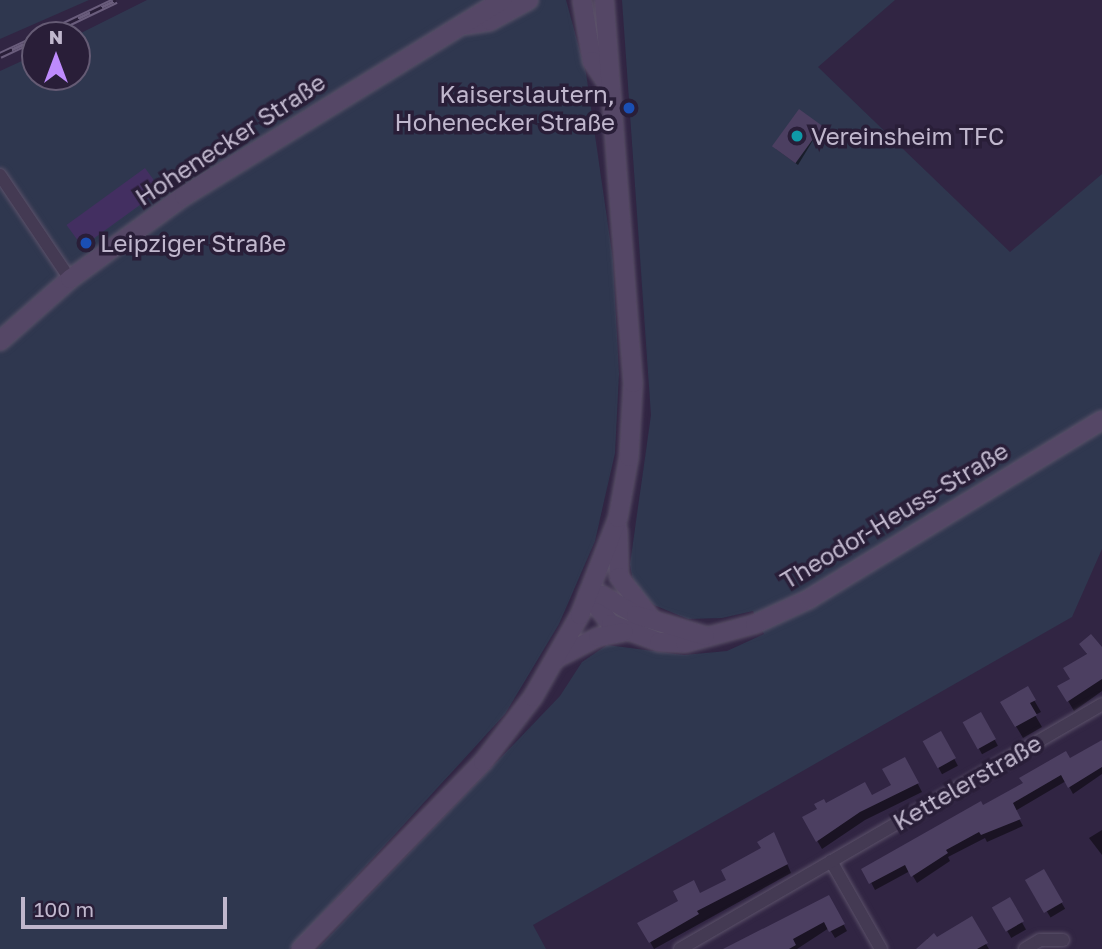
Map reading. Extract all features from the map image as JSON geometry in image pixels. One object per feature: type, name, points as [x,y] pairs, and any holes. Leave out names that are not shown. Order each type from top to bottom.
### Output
[{"type":"street","name":"Hohenecker Straße","points":[[0,341],[70,279],[232,163],[502,0]]},
{"type":"street","points":[[456,27],[490,21],[529,0]]},
{"type":"street","points":[[571,0],[583,7],[592,61],[611,88]]},
{"type":"street","points":[[606,6],[633,383],[629,457],[618,518],[619,578],[655,621]]},
{"type":"street","points":[[0,176],[70,279]]},
{"type":"street","name":"Theodor-Heuss-Straße","points":[[588,594],[611,624],[624,632],[659,642],[685,642],[755,624],[809,599],[1102,420]]},
{"type":"street","points":[[301,949],[483,762],[557,658],[588,594],[618,518]]},
{"type":"street","points":[[588,594],[613,598],[655,621],[705,636]]},
{"type":"street","points":[[557,658],[598,637],[624,632]]},
{"type":"street","name":"Kettelerstraße","points":[[680,949],[1102,704]]},
{"type":"street","points":[[831,860],[881,949]]},
{"type":"street","points":[[1025,949],[1040,940],[1063,940]]},
{"type":"shaded area","points":[[0,0],[89,0],[41,21],[21,21],[21,30],[0,39]]},
{"type":"shaded area","points":[[147,0],[566,0],[586,73],[613,260],[619,374],[615,453],[595,541],[559,624],[505,714],[290,949],[0,949],[0,71],[21,61],[21,91],[91,91],[91,28]]},
{"type":"shaded area","points":[[622,0],[895,0],[818,67],[1010,252],[1102,174],[1102,549],[1072,617],[533,925],[546,949],[317,949],[560,696],[582,662],[607,645],[684,655],[727,651],[764,634],[753,611],[722,618],[688,619],[654,605],[637,589],[632,576],[630,564],[651,415]]},
{"type":"shaded area","points":[[145,168],[161,190],[82,247],[67,225]]},
{"type":"building","name":"Vereinsheim TFC","points":[[799,109],[822,126],[795,163],[772,146]]},
{"type":"building","points":[[1091,634],[1102,647],[1102,679],[1067,702],[1057,686],[1070,679],[1063,668],[1087,654],[1079,644]]},
{"type":"building","points":[[1028,686],[1036,700],[1030,703],[1037,715],[1015,727],[1000,702]]},
{"type":"building","points":[[981,712],[996,739],[978,749],[963,722]]},
{"type":"building","points":[[941,731],[956,758],[938,768],[923,741]]},
{"type":"building","points":[[1102,740],[1102,767],[1068,788],[1061,775],[1013,803],[1021,819],[981,835],[979,832],[946,850],[948,853],[911,877],[905,865],[869,884],[861,869],[981,801],[983,805],[1023,783],[1019,778],[1066,751],[1070,758]]},
{"type":"building","points":[[905,757],[919,783],[860,812],[816,842],[802,817],[817,809],[814,804],[824,799],[826,803],[865,782],[872,795],[891,785],[882,769]]},
{"type":"building","points":[[774,832],[788,864],[697,911],[699,914],[649,943],[637,923],[678,901],[673,891],[694,880],[700,893],[726,880],[721,870],[761,848],[757,842]]},
{"type":"building","points":[[1044,869],[1063,902],[1044,913],[1025,880]]},
{"type":"building","points":[[829,895],[845,924],[829,932],[824,922],[793,939],[796,945],[789,949],[723,949]]},
{"type":"building","points":[[1010,897],[1024,921],[1006,932],[992,908]]},
{"type":"building","points":[[972,916],[988,943],[977,949],[916,949],[934,933],[937,937]]},
{"type":"railway","points":[[72,21],[116,0]]},
{"type":"railway","points":[[0,55],[21,45]]},
{"type":"place","name":"Kaiserslautern, Hohenecker Straße","points":[[629,108]]},
{"type":"place","name":"Vereinsheim TFC","points":[[797,136]]},
{"type":"place","name":"Leipziger Straße","points":[[86,243]]}]
